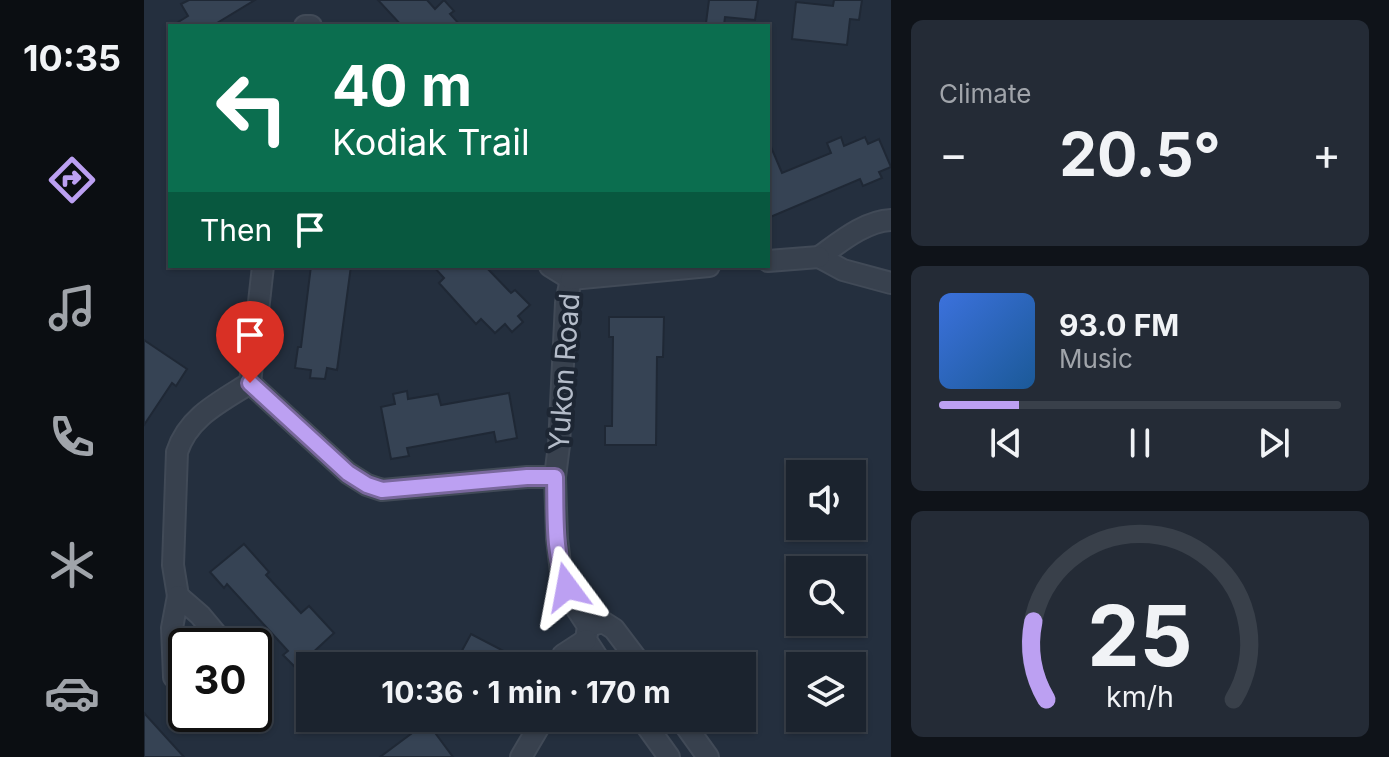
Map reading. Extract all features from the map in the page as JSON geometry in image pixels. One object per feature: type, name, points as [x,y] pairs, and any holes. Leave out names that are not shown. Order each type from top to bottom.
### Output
[{"type":"street","points":[[770,261],[819,257],[843,239],[879,221],[891,220]]},
{"type":"street","points":[[819,257],[843,270],[891,283]]},
{"type":"street","points":[[250,383],[263,268]]},
{"type":"street","name":"Yukon Road","points":[[553,268],[571,279],[566,303],[555,477],[557,539],[561,572],[596,652]]},
{"type":"street","points":[[571,279],[688,268]]},
{"type":"street","points":[[250,383],[348,473],[382,490],[555,477]]},
{"type":"street","points":[[172,628],[178,596],[173,565],[177,452],[182,435],[201,414],[250,383]]},
{"type":"street","points":[[178,596],[211,628]]},
{"type":"street","points":[[566,652],[603,622],[614,629],[631,652]]},
{"type":"street","points":[[521,757],[536,732]]},
{"type":"street","points":[[651,732],[669,757]]},
{"type":"street","points":[[690,732],[708,757]]},
{"type":"building","points":[[189,0],[255,0],[215,24],[175,24],[188,16],[181,4]]},
{"type":"building","points":[[378,0],[427,0],[435,9],[444,0],[454,11],[450,14],[459,24],[400,24]]},
{"type":"building","points":[[709,0],[758,0],[755,20],[725,17],[724,24],[706,23]]},
{"type":"building","points":[[834,0],[862,0],[859,20],[850,19],[847,45],[792,39],[796,2],[833,6]]},
{"type":"building","points":[[841,137],[844,146],[865,137],[868,144],[879,139],[891,167],[879,172],[882,178],[863,186],[860,179],[770,217],[770,145],[782,173],[831,153],[827,143]]},
{"type":"building","points":[[311,268],[351,268],[337,370],[327,368],[325,379],[310,378],[311,370],[295,368],[298,347],[301,347]]},
{"type":"building","points":[[435,268],[487,268],[511,293],[515,290],[530,305],[518,316],[523,322],[512,332],[505,324],[495,333],[481,319],[476,324],[439,283],[444,278]]},
{"type":"building","points":[[609,317],[664,317],[663,357],[657,357],[656,445],[605,445],[605,426],[612,426],[613,337],[609,337]]},
{"type":"building","points":[[144,340],[187,369],[176,386],[172,383],[144,425]]},
{"type":"building","points":[[407,391],[408,399],[438,394],[441,405],[509,393],[517,438],[496,442],[494,432],[407,448],[409,456],[391,459],[381,407],[395,404],[393,394]]},
{"type":"building","points":[[244,544],[269,572],[266,575],[301,613],[309,606],[334,633],[313,652],[296,652],[296,668],[283,655],[288,651],[272,633],[272,628],[267,628],[227,584],[224,588],[210,572]]},
{"type":"building","points":[[471,634],[505,652],[461,652]]},
{"type":"building","points":[[144,713],[184,757],[144,757]]},
{"type":"building","points":[[414,732],[434,732],[453,757],[380,757]]},
{"type":"route","points":[[250,383],[348,473],[382,490],[555,477],[557,539],[561,572],[567,587]]}]
